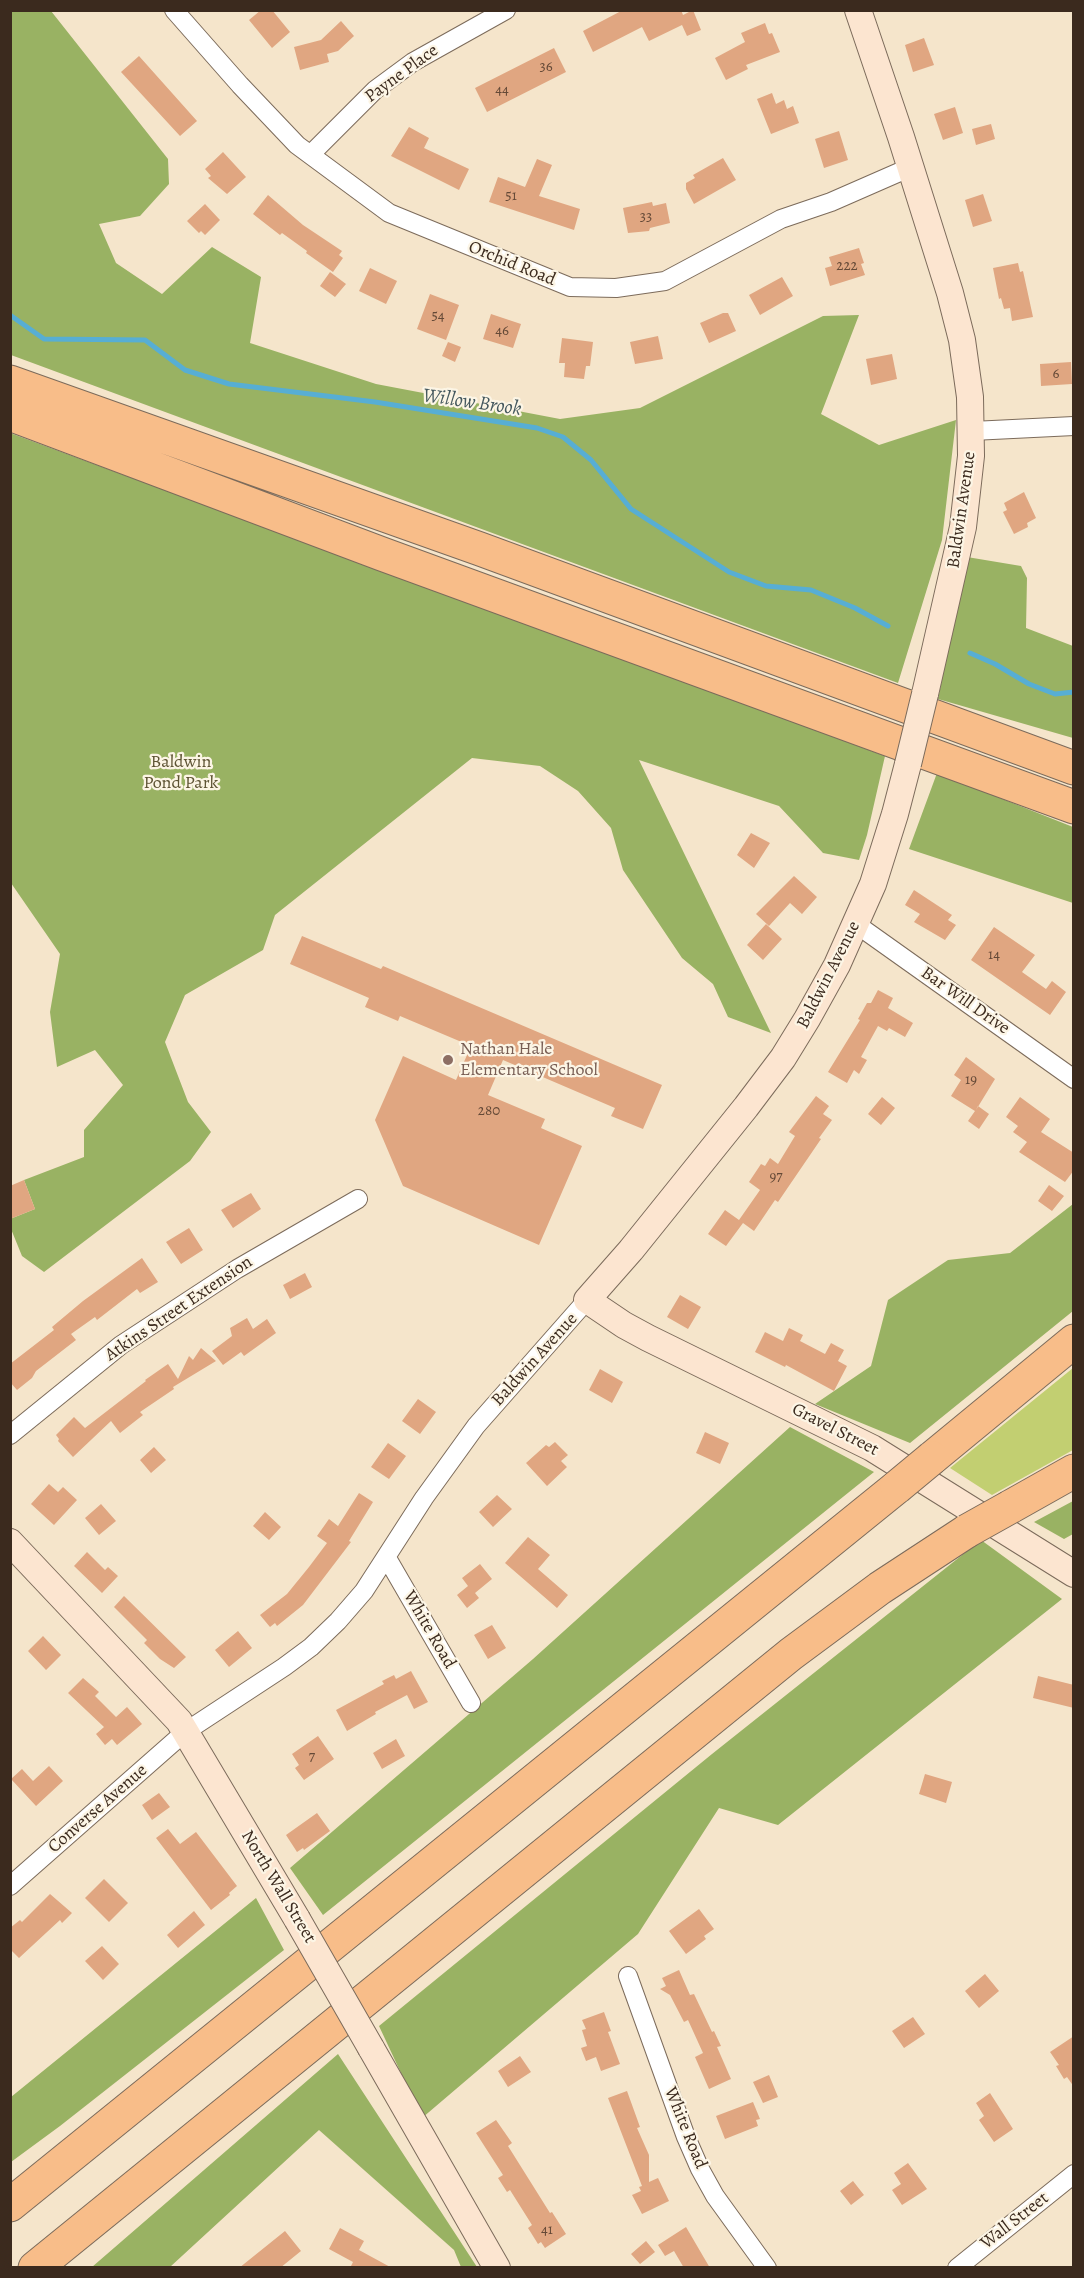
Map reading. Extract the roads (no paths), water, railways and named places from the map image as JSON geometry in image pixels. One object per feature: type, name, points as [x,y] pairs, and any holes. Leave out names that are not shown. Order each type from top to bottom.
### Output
[{"type":"highway","points":[[10,382],[470,545],[1074,768]]},
{"type":"highway","points":[[10,414],[382,554],[1074,807]]},
{"type":"highway","points":[[10,2205],[1074,1341]]},
{"type":"highway","points":[[35,2268],[791,1654],[880,1588],[967,1531],[1074,1471]]},
{"type":"street","name":"Orchid Road","points":[[174,10],[297,145],[389,213],[570,287],[616,288],[665,281],[782,219],[831,202],[911,167]]},
{"type":"street","name":"Payne Place","points":[[310,154],[375,90],[413,62],[506,10]]},
{"type":"street","name":"Baldwin Avenue","points":[[185,1732],[311,1647],[364,1591],[424,1498],[476,1426],[665,1209],[771,1075],[818,1002],[856,924],[884,850],[925,694],[963,527],[972,430],[962,340],[950,293],[911,167],[858,10]]},
{"type":"street","points":[[972,430],[1074,426]]},
{"type":"street","name":"Bar Will Drive","points":[[856,924],[1074,1079]]},
{"type":"street","name":"Atkins Street Extension","points":[[10,1435],[121,1345],[237,1269],[358,1199]]},
{"type":"street","name":"Gravel Street","points":[[588,1300],[648,1338],[872,1448],[1074,1574]]},
{"type":"street","name":"North Wall Street","points":[[10,1542],[167,1707],[185,1732],[297,1919],[496,2268]]},
{"type":"street","name":"White Road","points":[[387,1558],[471,1703]]},
{"type":"street","name":"Converse Avenue","points":[[10,1886],[185,1732]]},
{"type":"street","name":"White Road","points":[[628,1976],[686,2137],[700,2169],[726,2213],[767,2268]]},
{"type":"street","name":"Wall Street","points":[[957,2268],[1074,2174]]},
{"type":"waterway","name":"Willow Brook","points":[[10,315],[44,339],[145,340],[185,370],[229,384],[375,402],[537,428],[563,437],[591,460],[631,509],[729,572],[766,586],[811,590],[855,608],[888,626]]},
{"type":"waterway","name":"Willow Brook","points":[[970,653],[995,664],[1029,684],[1055,694],[1074,692]]},
{"type":"place","name":"Nathan Hale Elementary School","points":[[448,1060]]},
{"type":"park label","name":"Baldwin Pond Park","points":[[181,774]]}]
